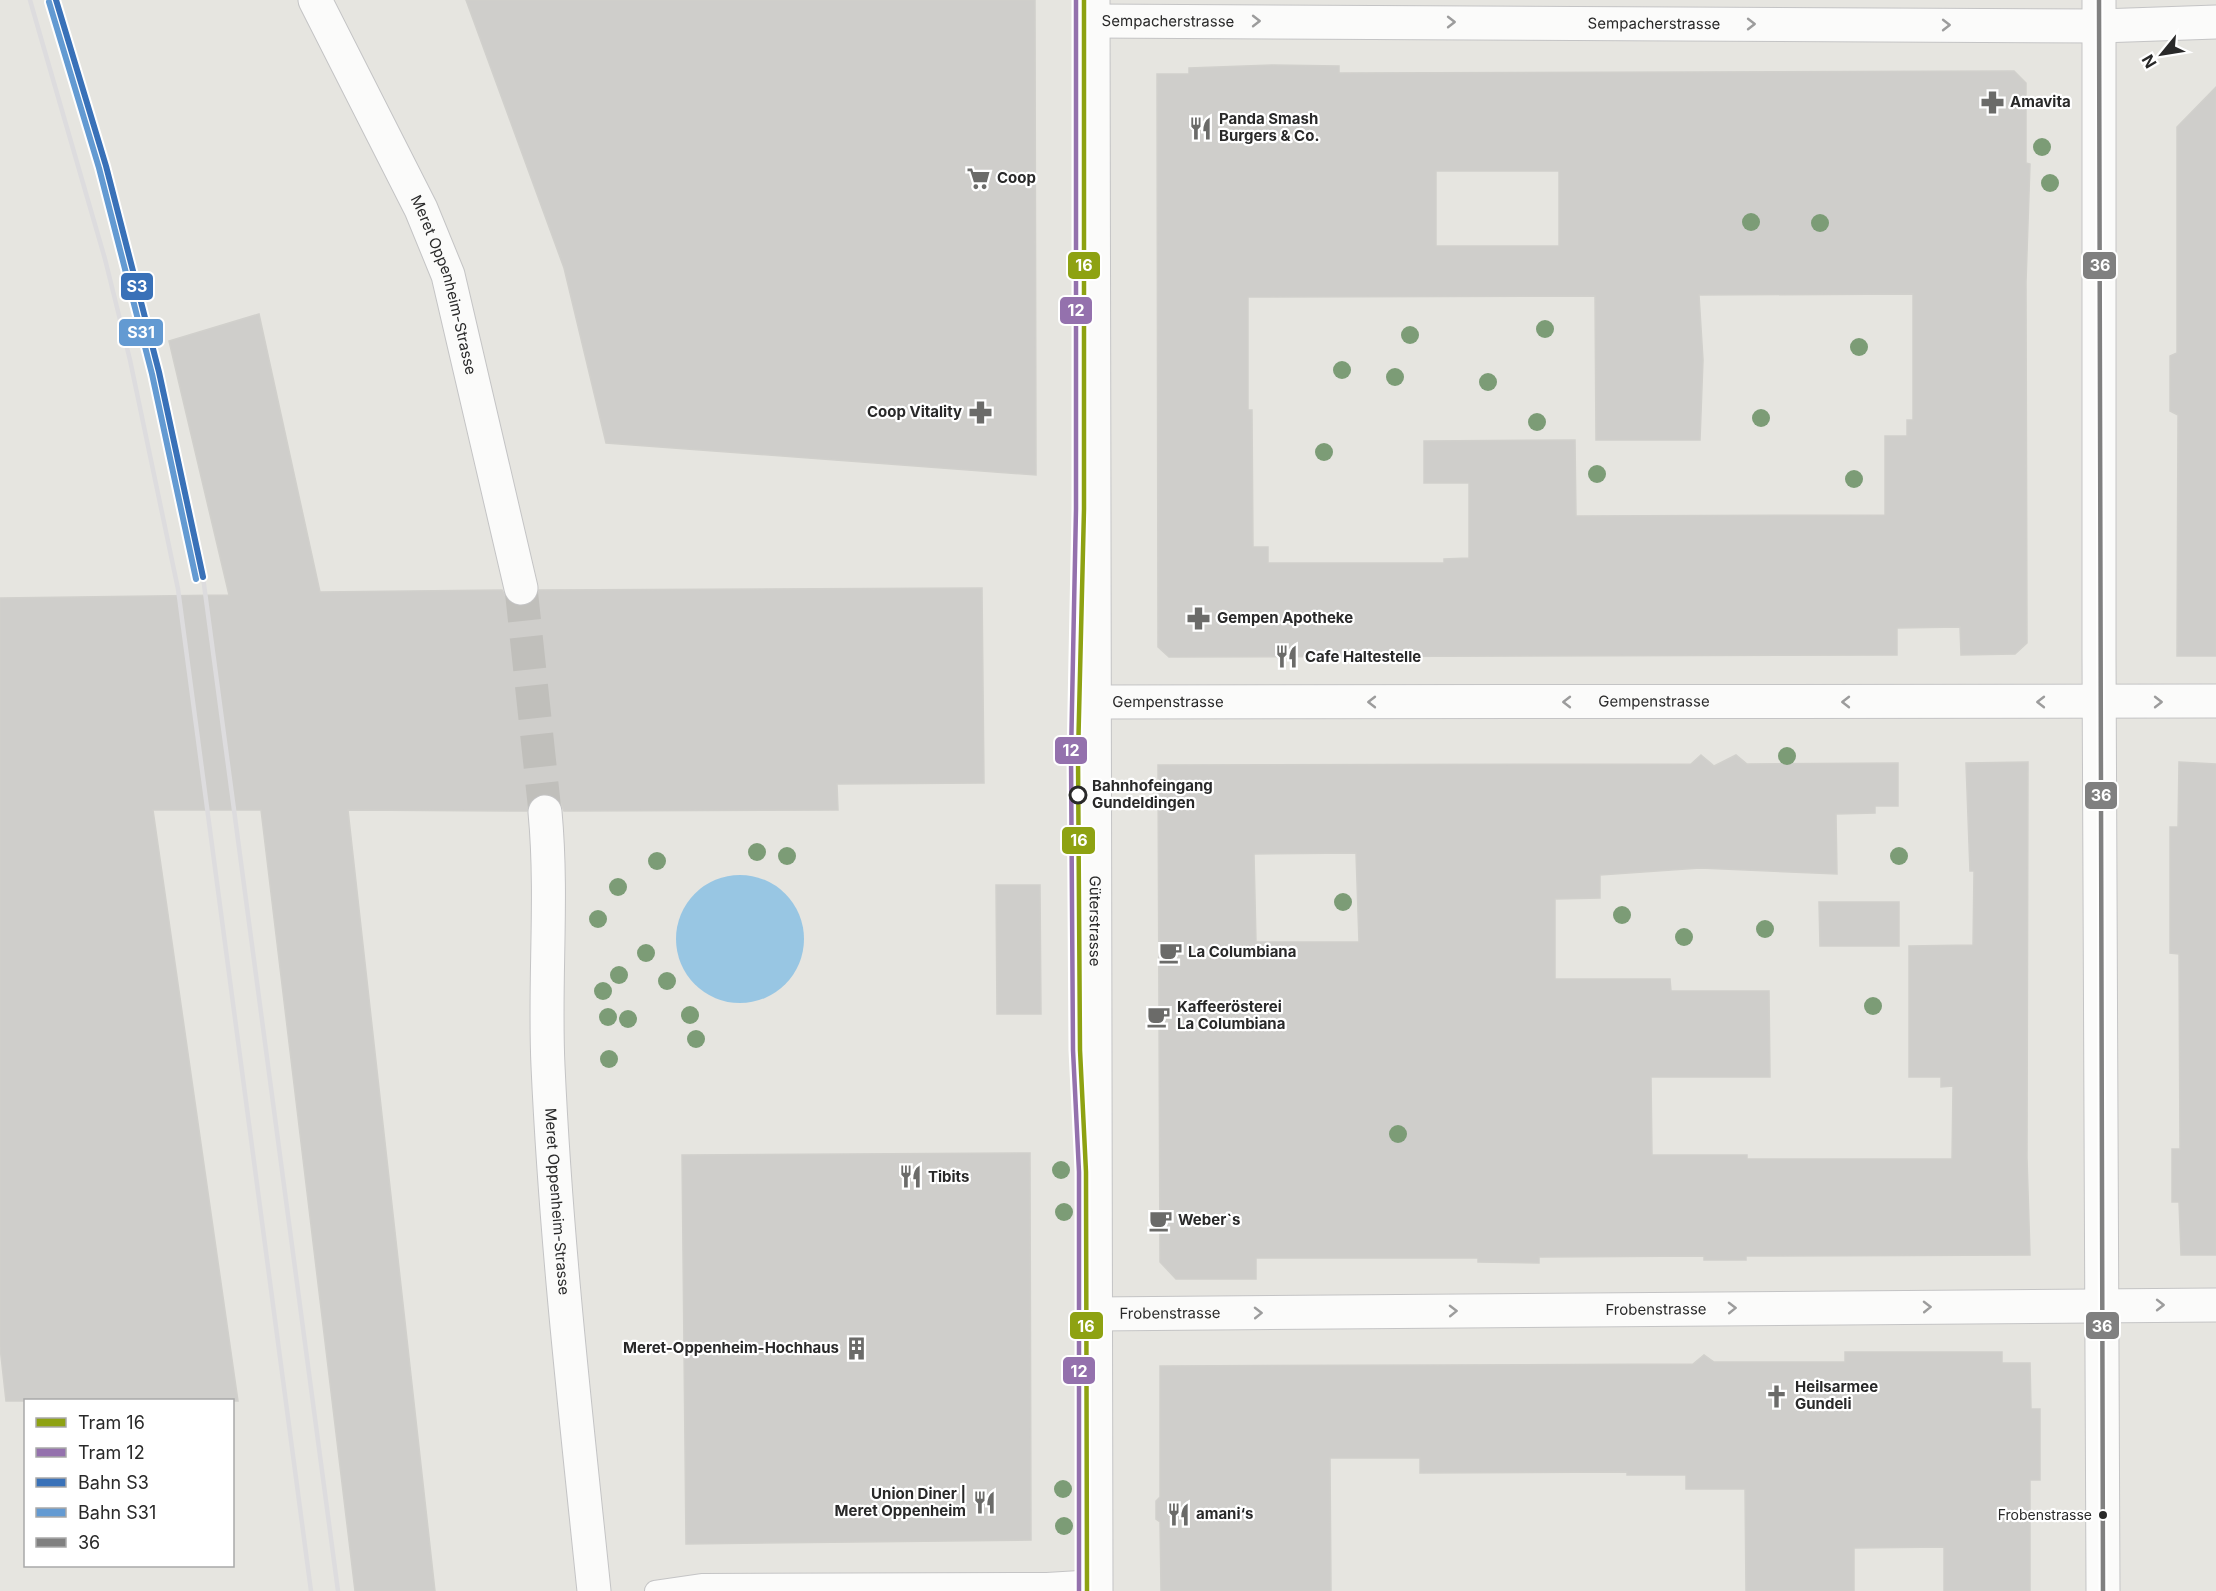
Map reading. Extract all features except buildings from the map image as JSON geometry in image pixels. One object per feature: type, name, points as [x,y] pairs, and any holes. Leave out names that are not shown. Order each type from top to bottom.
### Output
[{"type":"street","name":"Meret Oppenheim-Strasse","points":[[315,0],[421,209],[448,274],[521,588]]},
{"type":"street","name":"Sempacherstrasse","points":[[1093,10],[2100,13],[2216,22]]},
{"type":"street","name":"Güterstrasse","points":[[1093,10],[1096,1586]]},
{"type":"street","points":[[2100,13],[2103,1591]]},
{"type":"street","name":"Gempenstrasse","points":[[1093,702],[2216,701]]},
{"type":"street","name":"Meret Oppenheim-Strasse","points":[[545,812],[550,894],[548,1064],[562,1289],[594,1591]]},
{"type":"street","name":"Frobenstrasse","points":[[1095,1314],[2216,1305]]},
{"type":"lane","points":[[655,1591],[703,1584],[1047,1583],[1096,1586]]},
{"type":"water","points":[[740,875],[764,880],[785,894],[799,915],[804,939],[799,963],[785,984],[764,998],[740,1003],[716,998],[695,984],[681,963],[676,939],[681,915],[695,894],[716,880]]},
{"type":"tunnel","points":[[521,588],[545,812]]},
{"type":"railway","points":[[30,0],[105,259],[130,360],[178,589],[311,1591]]},
{"type":"railway","points":[[203,577],[338,1591]]},
{"type":"tram line","name":"12","points":[[1076,0],[1076,509],[1071,756],[1073,1050],[1079,1172],[1079,1591]]},
{"type":"tram line","name":"16","points":[[1084,0],[1084,509],[1078,756],[1080,1050],[1086,1172],[1087,1591]]},
{"type":"rail line","name":"S3","points":[[56,0],[106,166],[159,372],[203,577]]},
{"type":"rail line","name":"S31","points":[[49,2],[99,168],[152,374],[196,579]]},
{"type":"transit line","name":"36","points":[[2099,0],[2103,1591]]},
{"type":"place","name":"Amavita","points":[[1992,102]]},
{"type":"place","name":"Panda Smash Burgers & Co.","points":[[1201,128]]},
{"type":"place","name":"Coop","points":[[979,178]]},
{"type":"place","name":"Coop Vitality","points":[[980,412]]},
{"type":"place","name":"Gempen Apotheke","points":[[1199,618]]},
{"type":"place","name":"Cafe Haltestelle","points":[[1287,657]]},
{"type":"place","name":"Bahnhofeingang Gundeldingen","points":[[1078,795]]},
{"type":"place","name":"La Columbiana","points":[[1170,952]]},
{"type":"place","name":"Kaffeerösterei La Columbiana","points":[[1159,1016]]},
{"type":"place","name":"Tibits","points":[[910,1177]]},
{"type":"place","name":"Weberˋs","points":[[1160,1220]]},
{"type":"place","name":"Meret-Oppenheim-Hochhaus","points":[[857,1348]]},
{"type":"place","name":"Heilsarmee Gundeli","points":[[1777,1396]]},
{"type":"place","name":"Union Diner | Meret Oppenheim","points":[[984,1503]]},
{"type":"place","name":"amani‘s","points":[[1178,1514]]},
{"type":"place","name":"Frobenstrasse","points":[[2103,1515]]}]
